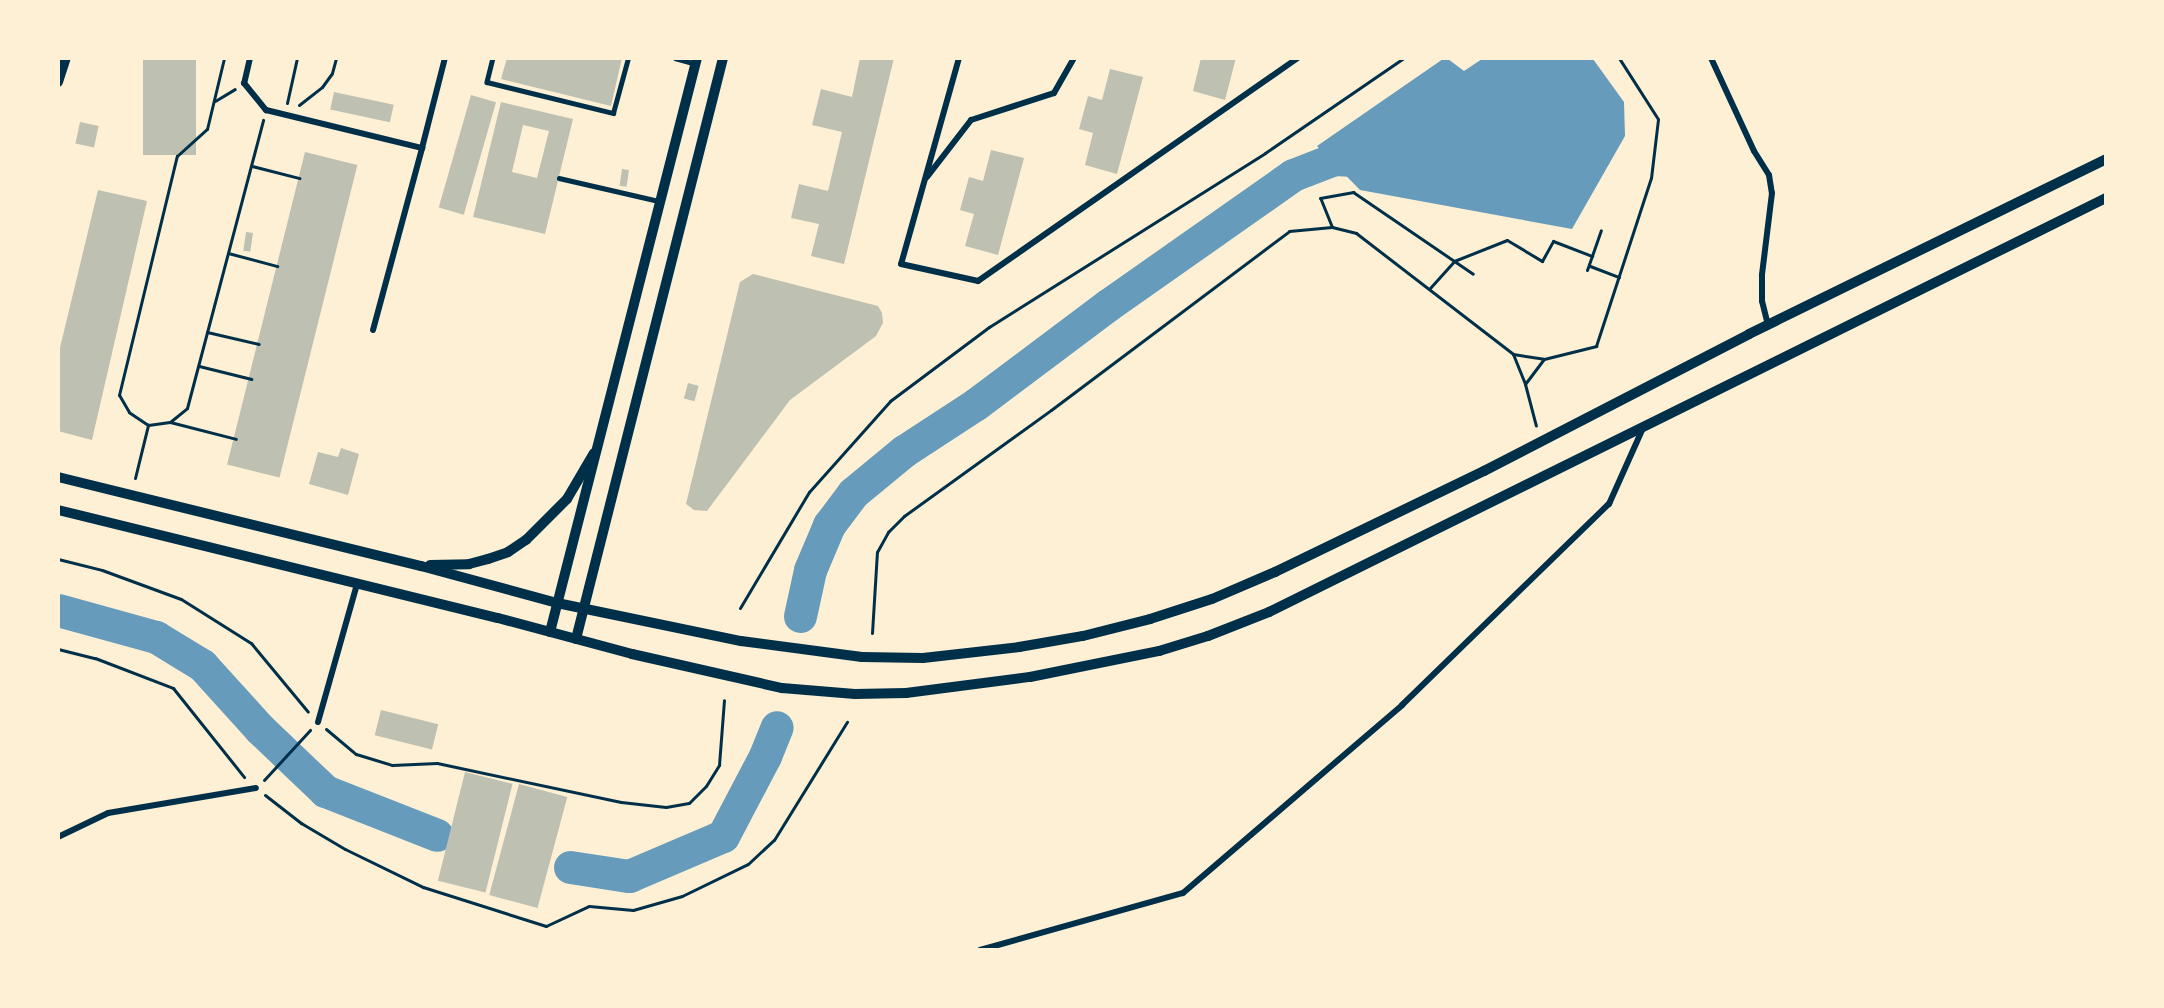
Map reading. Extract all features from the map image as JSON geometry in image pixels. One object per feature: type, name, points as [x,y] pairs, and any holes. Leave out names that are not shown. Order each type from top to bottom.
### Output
[{"type":"street","points":[[58,82],[66,58]]},
{"type":"street","points":[[250,58],[244,83],[266,110],[422,148]]},
{"type":"street","points":[[373,330],[445,58]]},
{"type":"street","points":[[576,639],[723,58]]},
{"type":"street","points":[[959,58],[901,264],[978,282],[1298,58]]},
{"type":"street","points":[[925,180],[971,120],[1054,93],[1074,58]]},
{"type":"street","points":[[1710,58],[1754,151],[1769,175],[1772,193],[1762,275],[1762,301],[1768,325]]},
{"type":"street","points":[[550,632],[601,440],[696,61]]},
{"type":"street","points":[[58,477],[421,566],[557,603],[741,641],[862,657],[923,658],[1019,646],[1083,636],[1150,619],[1212,599],[1286,567],[1484,471],[1768,325],[2106,159]]},
{"type":"street","points":[[58,510],[734,679],[782,688],[855,694],[906,693],[1030,677],[1113,663],[1208,636],[1269,612],[2106,198]]},
{"type":"street","points":[[980,950],[1183,893],[1402,705],[1609,504],[1643,428]]},
{"type":"street","points":[[421,566],[469,564],[508,552],[526,540],[567,499],[601,440]]},
{"type":"street","points":[[318,722],[357,584]]},
{"type":"street","points":[[58,837],[108,813],[257,788]]},
{"type":"lane","points":[[493,58],[488,82],[613,113],[628,58]]},
{"type":"lane","points":[[675,58],[696,61]]},
{"type":"lane","points":[[559,178],[661,202]]},
{"type":"path","points":[[224,58],[207,129],[177,156],[119,394],[129,412],[148,425],[170,422],[236,439]]},
{"type":"path","points":[[284,114],[297,58]]},
{"type":"path","points":[[284,114],[322,87],[333,73],[336,58]]},
{"type":"path","points":[[740,608],[809,492],[890,401],[989,327],[1265,153],[1404,58]]},
{"type":"path","points":[[872,633],[877,552],[888,532],[904,516],[1051,410],[1288,231],[1332,227],[1356,233],[1513,354],[1544,359],[1596,346],[1651,178],[1658,119],[1618,58]]},
{"type":"path","points":[[214,102],[244,83]]},
{"type":"path","points":[[170,422],[187,408],[266,110]]},
{"type":"path","points":[[252,166],[298,177]]},
{"type":"path","points":[[1332,227],[1320,198],[1353,192],[1473,274]]},
{"type":"path","points":[[1587,270],[1601,230]]},
{"type":"path","points":[[1429,289],[1454,261],[1507,240],[1542,261],[1553,242],[1592,256]]},
{"type":"path","points":[[228,253],[278,266]]},
{"type":"path","points":[[1589,265],[1619,277]]},
{"type":"path","points":[[207,332],[259,344]]},
{"type":"path","points":[[1513,354],[1525,384],[1536,426]]},
{"type":"path","points":[[1525,384],[1544,359]]},
{"type":"path","points":[[199,366],[251,380]]},
{"type":"path","points":[[135,478],[148,425]]},
{"type":"path","points":[[58,559],[102,570],[181,599],[251,643],[318,722],[357,754],[392,765],[437,763],[621,802],[666,807],[689,803],[706,786],[719,765],[724,700]]},
{"type":"path","points":[[58,649],[95,658],[172,688],[248,782],[301,823],[345,849],[423,887],[546,926],[589,906],[633,910],[682,896],[748,864],[774,840],[847,723]]},
{"type":"path","points":[[257,788],[318,722]]},
{"type":"water","points":[[1443,59],[1448,59],[1464,71],[1482,59],[1593,59],[1624,102],[1625,136],[1572,229],[1360,190],[1317,146]]},
{"type":"building","points":[[143,58],[196,58],[196,155],[143,155]]},
{"type":"building","points":[[507,58],[622,58],[611,106],[501,79]]},
{"type":"building","points":[[860,58],[894,58],[844,264],[811,256],[819,224],[791,218],[799,184],[828,191],[842,132],[812,125],[821,89],[852,97]]},
{"type":"building","points":[[1201,58],[1236,58],[1225,100],[1193,91]]},
{"type":"building","points":[[1110,69],[1143,77],[1117,174],[1085,165],[1093,133],[1079,129],[1088,96],[1102,100]]},
{"type":"building","points":[[334,92],[394,105],[390,122],[330,110]]},
{"type":"building","points":[[471,95],[496,102],[464,215],[439,207]]},
{"type":"building","points":[[501,102],[573,119],[545,234],[473,217]],"holes":[[[523,125],[549,131],[537,178],[512,172]]]},
{"type":"building","points":[[80,122],[99,126],[94,147],[75,144]]},
{"type":"building","points":[[991,150],[1024,158],[998,255],[965,246],[974,214],[960,210],[969,177],[983,181]]},
{"type":"building","points":[[305,152],[357,165],[279,477],[227,464]]},
{"type":"building","points":[[622,169],[629,170],[627,187],[620,186]]},
{"type":"building","points":[[98,190],[147,201],[92,440],[58,431],[58,356]]},
{"type":"building","points":[[246,232],[253,233],[250,252],[243,251]]},
{"type":"building","points":[[753,274],[878,306],[882,313],[883,323],[876,336],[790,400],[707,511],[694,510],[686,504],[740,282]]},
{"type":"building","points":[[688,383],[699,386],[694,401],[684,398]]},
{"type":"building","points":[[341,448],[359,454],[348,495],[309,484],[318,452],[338,457]]},
{"type":"building","points":[[381,710],[438,724],[432,750],[375,735]]},
{"type":"building","points":[[465,772],[513,784],[485,893],[438,881]]},
{"type":"building","points":[[519,784],[567,797],[538,908],[489,895]]},
{"type":"waterway","points":[[800,616],[810,570],[829,525],[853,493],[904,451],[976,404],[1108,305],[1293,175],[1334,159],[1374,161]]},
{"type":"waterway","points":[[58,610],[156,637],[202,665],[260,729],[325,791],[437,835]]},
{"type":"waterway","points":[[570,867],[629,876],[723,836],[765,756],[777,727]]}]
